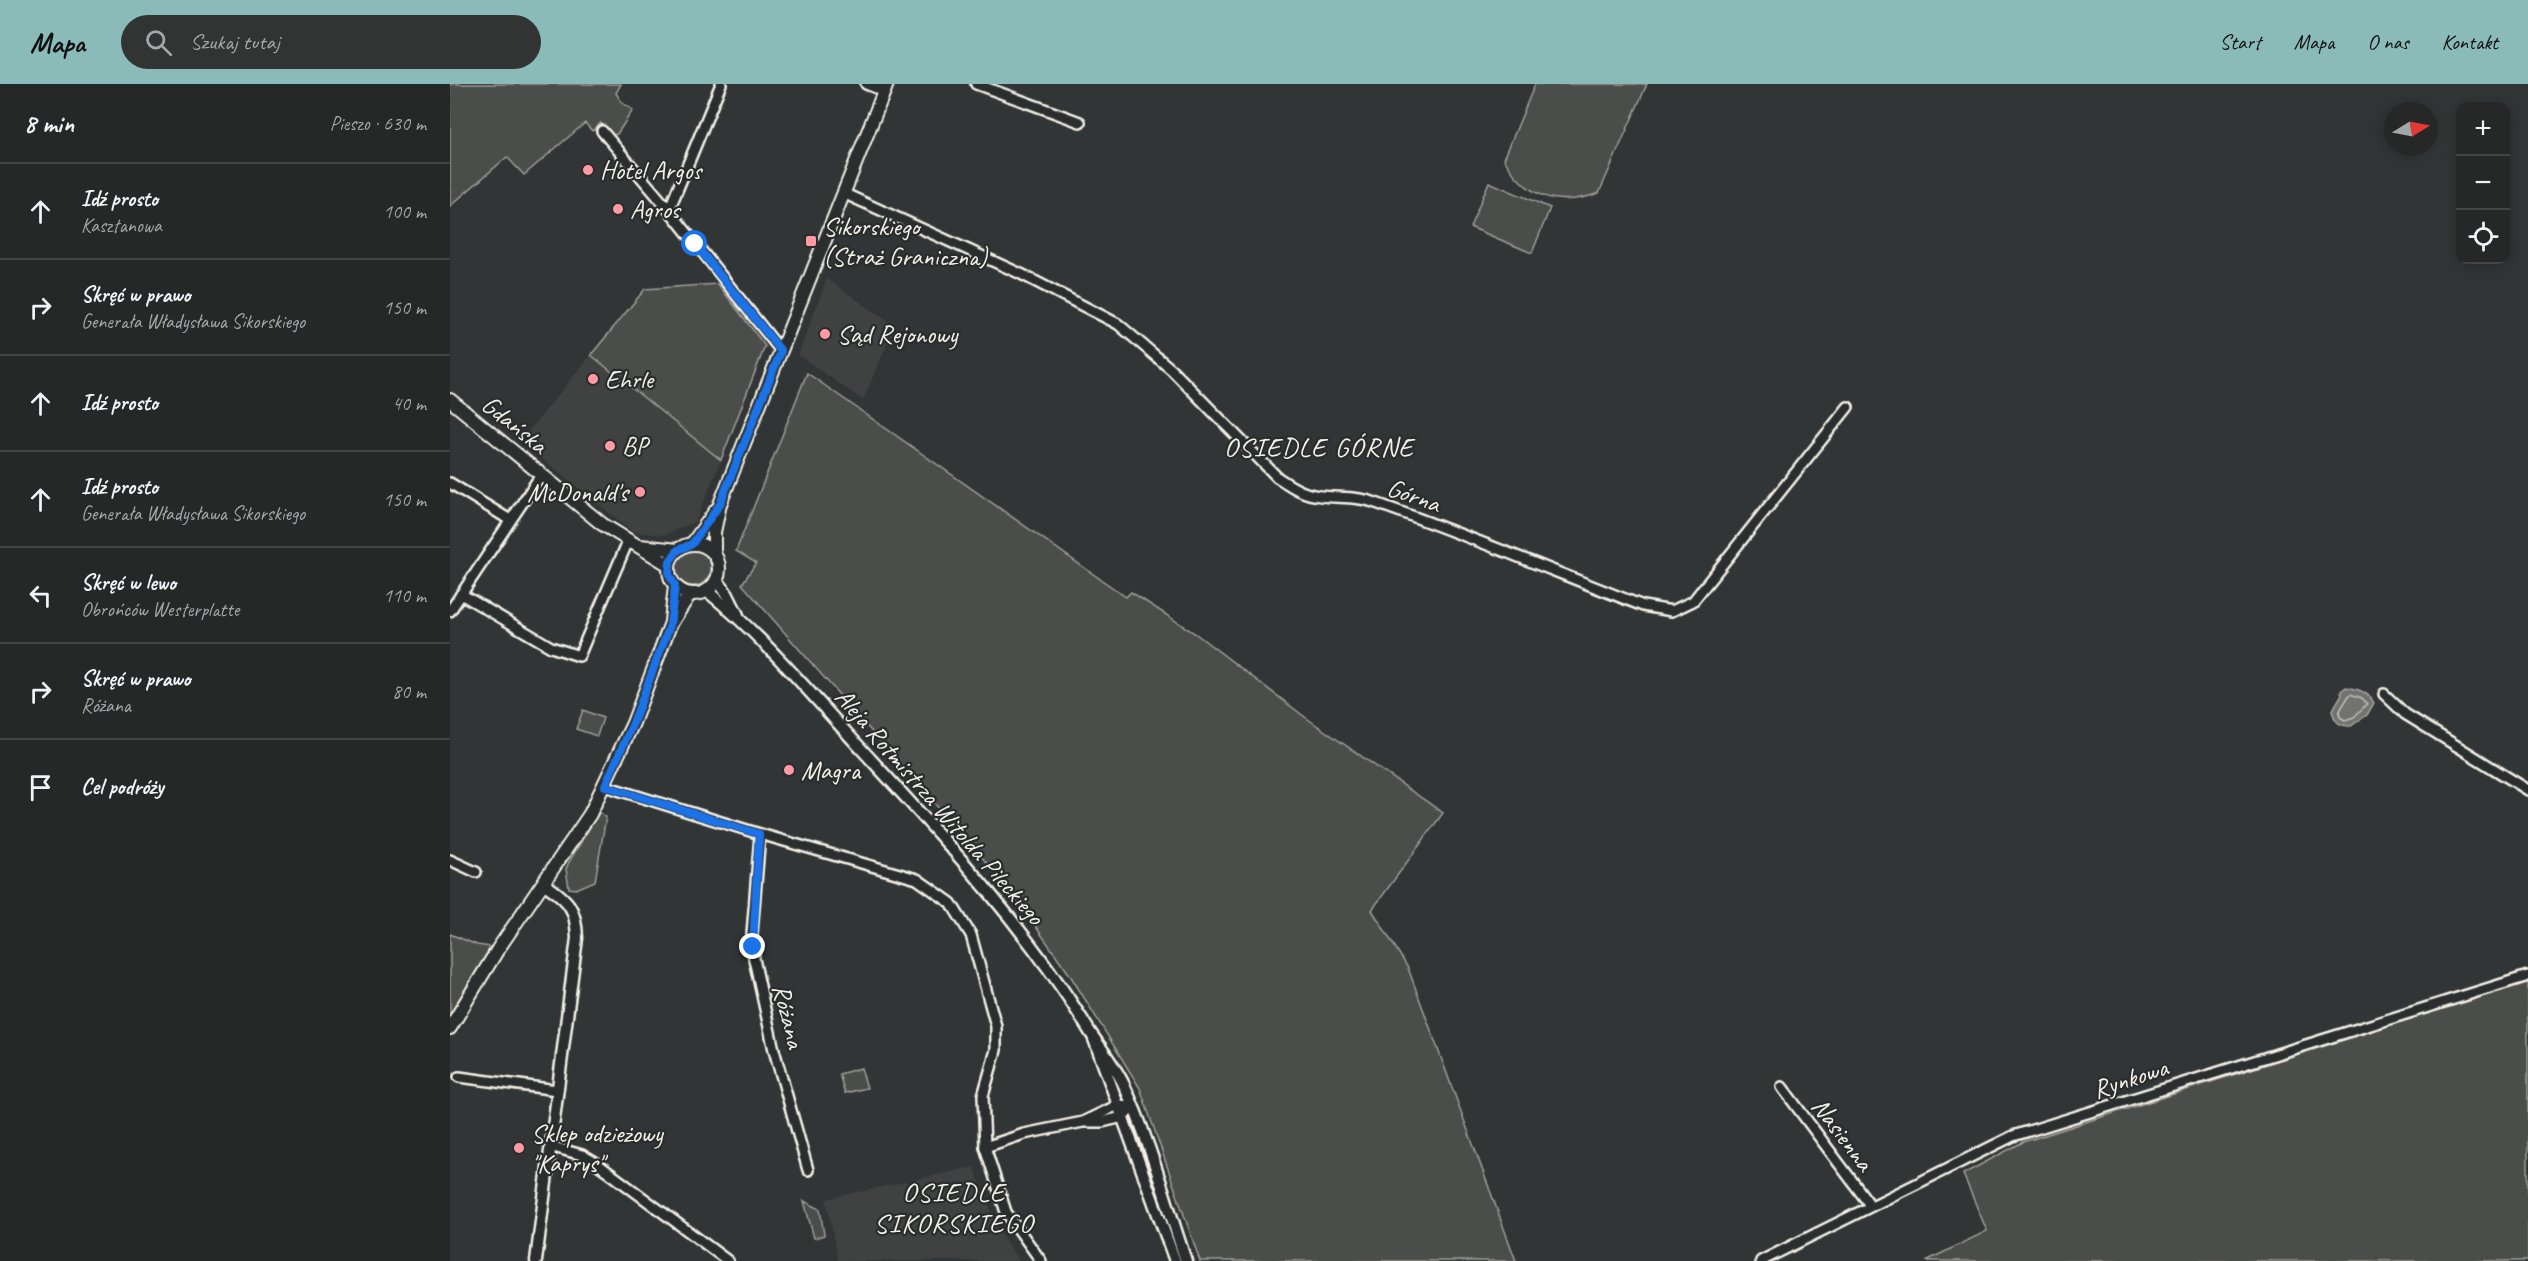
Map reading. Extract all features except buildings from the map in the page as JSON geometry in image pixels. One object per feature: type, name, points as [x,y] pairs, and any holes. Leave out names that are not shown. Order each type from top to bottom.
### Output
[{"type":"main road","points":[[675,586],[690,594],[707,591],[717,580],[719,567],[714,554],[714,531],[720,504],[885,87]]},
{"type":"main road","name":"Gdańska","points":[[450,400],[602,524],[669,565]]},
{"type":"main road","points":[[670,625],[675,586],[669,574],[669,565],[678,550],[692,544],[720,504]]},
{"type":"main road","name":"Gdańska","points":[[633,543],[678,550]]},
{"type":"main road","points":[[692,544],[704,546],[714,554]]},
{"type":"main road","points":[[450,1028],[498,949],[590,814],[633,723],[670,625],[690,594]]},
{"type":"street","points":[[669,210],[721,84]]},
{"type":"street","points":[[866,84],[885,87]]},
{"type":"street","points":[[976,84],[1080,122]]},
{"type":"street","points":[[602,131],[669,210],[781,351]]},
{"type":"street","name":"Górna","points":[[843,193],[1022,274],[1118,324],[1172,370],[1277,477],[1299,490],[1314,495],[1370,501],[1471,537],[1643,606],[1672,611],[1693,601],[1848,408]]},
{"type":"street","points":[[450,611],[542,475]]},
{"type":"street","points":[[450,483],[510,520]]},
{"type":"street","points":[[461,594],[551,647],[579,656],[601,600],[633,543]]},
{"type":"street","name":"Aleja Rotmistrza Witolda Pileckiego","points":[[717,580],[740,618]]},
{"type":"street","name":"Aleja Rotmistrza Witolda Pileckiego","points":[[707,591],[740,618],[897,788],[1021,929],[1059,980],[1114,1067],[1133,1107],[1186,1261]]},
{"type":"street","points":[[2384,694],[2405,714],[2528,790]]},
{"type":"street","points":[[605,786],[759,834],[917,879],[951,903],[971,935],[996,1026],[996,1050],[983,1096],[985,1147],[1006,1212],[1041,1261]]},
{"type":"street","name":"Różana","points":[[759,834],[752,934],[754,959],[774,1050],[808,1170]]},
{"type":"street","points":[[450,860],[476,872]]},
{"type":"street","points":[[536,1261],[577,938],[576,915],[566,899],[543,883]]},
{"type":"street","name":"Rynkowa","points":[[1761,1261],[2013,1136],[2528,976]]},
{"type":"street","name":"Aleja Rotmistrza Witolda Pileckiego","points":[[1093,1035],[1175,1261]]},
{"type":"street","points":[[459,1077],[557,1090]]},
{"type":"street","name":"Nasienna","points":[[1782,1088],[1870,1205]]},
{"type":"street","points":[[1083,1122],[1118,1105],[1133,1107]]},
{"type":"street","points":[[985,1147],[1024,1134],[1083,1122],[1102,1122],[1123,1118],[1133,1107]]},
{"type":"street","points":[[550,1146],[582,1155],[599,1165],[728,1261]]},
{"type":"shaded area","points":[[450,84],[621,84],[616,93],[622,103],[633,110],[617,134],[608,136],[601,123],[592,131],[585,123],[524,175],[507,157],[450,206]]},
{"type":"shaded area","points":[[1535,84],[1647,84],[1599,193],[1570,200],[1544,196],[1522,183],[1504,159]]},
{"type":"shaded area","points":[[1489,182],[1550,208],[1532,253],[1470,227]]},
{"type":"shaded area","points":[[827,279],[895,326],[863,400],[798,355]]},
{"type":"shaded area","points":[[718,284],[765,346],[721,460],[591,355],[645,289]]},
{"type":"shaded area","points":[[591,355],[721,460],[696,521],[665,535],[633,532],[524,444],[527,433]]},
{"type":"shaded area","points":[[807,373],[1126,597],[1131,592],[1196,634],[1305,717],[1443,813],[1372,910],[1408,968],[1516,1261],[1200,1261],[1140,1088],[1070,975],[1007,886],[742,584],[756,563],[736,551]]},
{"type":"shaded area","points":[[693,550],[705,556],[711,568],[705,580],[693,586],[681,580],[675,568],[681,556]]},
{"type":"shaded area","points":[[583,710],[603,718],[597,736],[576,729]]},
{"type":"shaded area","points":[[599,812],[606,817],[595,881],[576,889],[569,888],[566,869]]},
{"type":"shaded area","points":[[450,934],[477,945],[491,947],[450,1015]]},
{"type":"shaded area","points":[[2528,981],[2528,1261],[1926,1261],[1987,1231],[1963,1174],[2023,1142]]},
{"type":"shaded area","points":[[861,1068],[867,1088],[845,1093],[839,1074]]},
{"type":"shaded area","points":[[974,1167],[1000,1233],[1019,1261],[838,1261],[826,1199]]},
{"type":"shaded area","points":[[804,1201],[820,1209],[824,1235],[814,1238]]},
{"type":"water","points":[[2346,687],[2363,692],[2374,703],[2367,715],[2351,726],[2338,723],[2332,711],[2342,694],[2341,691]]},
{"type":"place","name":"Hotel Argos","points":[[588,170]]},
{"type":"place","name":"Agros","points":[[618,209]]},
{"type":"place","name":"Sikorskiego (Straż Graniczna)","points":[[811,241]]},
{"type":"place","name":"Sąd Rejonowy","points":[[825,334]]},
{"type":"place","name":"Ehrle","points":[[593,379]]},
{"type":"place","name":"BP","points":[[610,446]]},
{"type":"place","name":"McDonald's","points":[[640,492]]},
{"type":"place","name":"Magra","points":[[789,770]]},
{"type":"place","name":"Sklep odzieżowy \"Kaprys\"","points":[[519,1148]]},
{"type":"district","name":"OSIEDLE GÓRNE","points":[[1319,447]]},
{"type":"district","name":"OSIEDLE SIKORSKIEGO","points":[[954,1208]]},
{"type":"route","points":[[695,244],[781,351],[720,504],[692,544],[678,550],[670,561],[669,574],[675,586],[670,625],[633,723],[605,786],[759,834],[753,947]]}]
